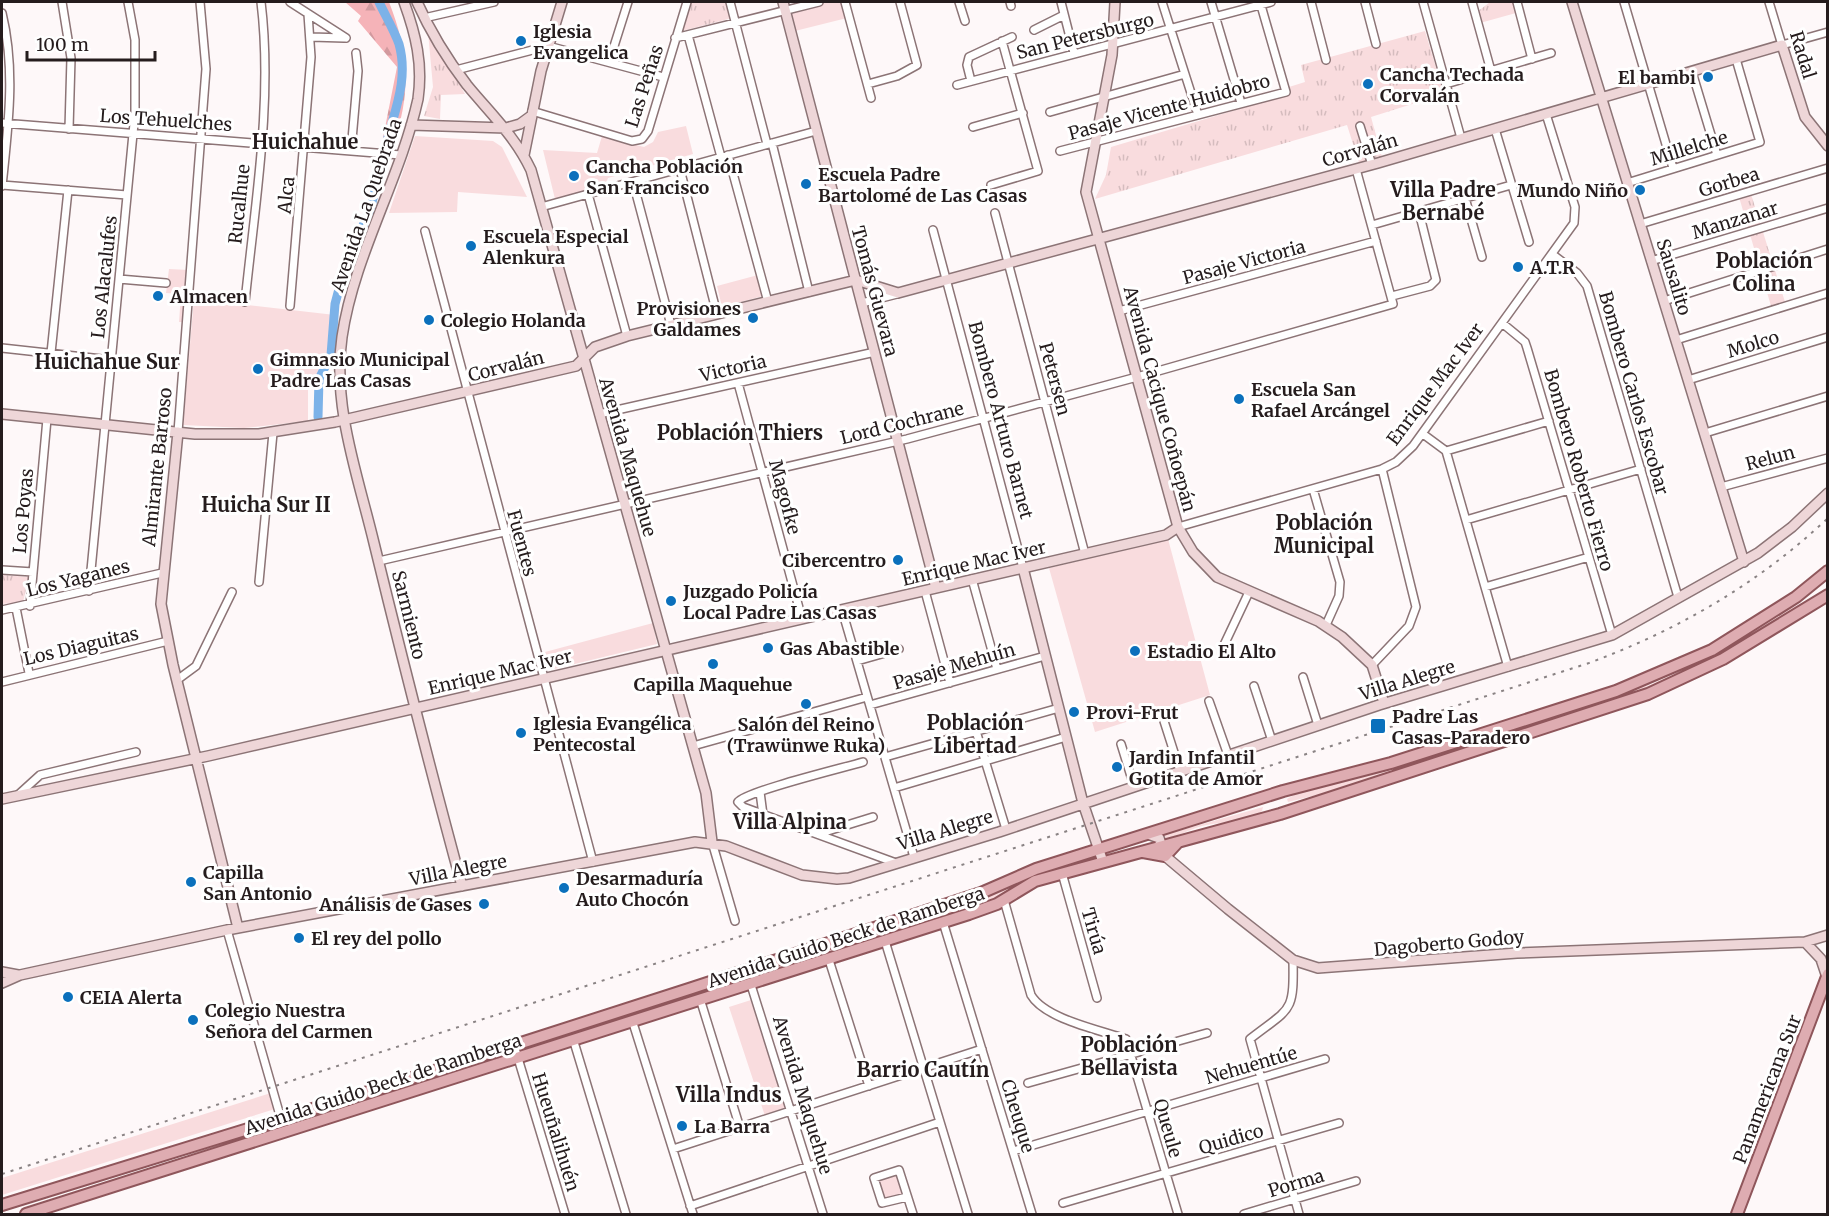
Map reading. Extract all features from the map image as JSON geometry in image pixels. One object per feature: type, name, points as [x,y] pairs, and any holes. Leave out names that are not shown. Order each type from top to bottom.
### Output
[{"type":"main road","name":"Avenida La Quebrada","points":[[345,420],[340,370],[345,324],[352,295],[418,99],[420,60],[416,36],[404,2]]},
{"type":"main road","points":[[417,2],[424,18],[456,70],[506,128],[524,155]]},
{"type":"main road","points":[[524,155],[531,113],[562,2]]},
{"type":"main road","name":"Avenida Cacique Coñoepán","points":[[1115,2],[1114,44],[1098,142],[1086,192],[1178,527],[1204,566],[1224,581],[1326,625],[1372,665]]},
{"type":"main road","name":"Sausalito","points":[[1572,2],[1744,562]]},
{"type":"main road","name":"Tomás Guevara","points":[[784,6],[936,588]]},
{"type":"main road","name":"Corvalán","points":[[898,293],[1372,165],[1782,45]]},
{"type":"main road","name":"Radal","points":[[1782,45],[1805,117],[1827,146]]},
{"type":"main road","points":[[411,125],[506,128],[520,124],[531,113]]},
{"type":"main road","name":"Avenida Maquehue","points":[[524,155],[531,170],[693,746],[710,809],[712,842]]},
{"type":"main road","points":[[856,280],[898,293]]},
{"type":"main road","name":"Corvalán","points":[[2,414],[230,436],[273,433],[345,420],[576,366],[595,347],[627,336],[856,280]]},
{"type":"main road","name":"Sarmiento","points":[[345,420],[415,708],[462,886]]},
{"type":"main road","name":"Almirante Barroso","points":[[178,432],[162,573],[161,604],[177,680],[238,928]]},
{"type":"main road","name":"Villa Alegre","points":[[2,982],[20,975],[227,930],[695,842],[712,842],[790,872],[814,878],[849,878],[1005,829],[1384,703],[1612,635],[1744,562],[1777,540],[1827,493]]},
{"type":"main road","name":"Enrique Mac Iver","points":[[2,799],[197,758],[1085,554],[1166,535],[1178,527]]},
{"type":"main road","name":"Bombero Arturo Barnet","points":[[1023,568],[1083,803],[1103,862]]},
{"type":"main road","name":"Avenida Guido Beck de Ramberga","points":[[2,1205],[514,1045],[981,893],[1036,869],[1274,794],[1391,764],[1616,691],[1712,650],[1796,597],[1827,571]]},
{"type":"main road","name":"Avenida Guido Beck de Ramberga","points":[[1796,597],[1827,589]]},
{"type":"main road","points":[[1164,850],[1183,839],[1280,814],[1648,694],[1723,658],[1827,595]]},
{"type":"main road","points":[[1372,665],[1384,703]]},
{"type":"main road","points":[[1274,794],[1280,814]]},
{"type":"main road","name":"Dagoberto Godoy","points":[[1148,834],[1159,838],[1164,850],[1293,960],[1310,967],[1332,969],[1517,953],[1805,942],[1827,935]]},
{"type":"main road","name":"Avenida Guido Beck de Ramberga","points":[[26,1215],[830,960],[1004,900],[1029,883],[1136,852],[1164,850]]},
{"type":"main road","points":[[938,907],[943,922]]},
{"type":"main road","points":[[1805,942],[1821,959],[1827,976]]},
{"type":"main road","points":[[746,969],[751,985]]},
{"type":"main road","name":"Villa Alegre","points":[[2,972],[20,975]]},
{"type":"main road","name":"Panamericana Sur","points":[[1737,1215],[1827,976]]},
{"type":"main road","points":[[280,1119],[298,1128]]},
{"type":"main road","points":[[272,1137],[279,1128],[280,1119]]},
{"type":"street","points":[[62,2],[72,58],[69,129]]},
{"type":"street","name":"Los Alacalufes","points":[[89,591],[133,134],[136,51],[128,2]]},
{"type":"street","name":"Almirante Barroso","points":[[178,432],[206,69],[200,2]]},
{"type":"street","name":"Rucalhue","points":[[245,302],[261,144],[264,49],[261,2]]},
{"type":"street","points":[[290,2],[346,38],[311,37]]},
{"type":"street","points":[[424,18],[494,2]]},
{"type":"street","points":[[609,62],[628,2]]},
{"type":"street","points":[[675,38],[687,2]]},
{"type":"street","points":[[730,2],[809,292]]},
{"type":"street","name":"Las Peñas","points":[[531,113],[639,141],[647,134],[675,38],[736,23],[784,6],[819,2]]},
{"type":"street","points":[[845,2],[872,98]]},
{"type":"street","points":[[868,84],[897,76],[917,65],[900,2]]},
{"type":"street","points":[[959,2],[964,21]]},
{"type":"street","points":[[1061,2],[1074,53]]},
{"type":"street","points":[[1162,2],[1198,115]]},
{"type":"street","points":[[1211,2],[1241,103]]},
{"type":"street","name":"San Petersburgo","points":[[957,85],[1216,18],[1260,3],[1271,2]]},
{"type":"street","points":[[1311,2],[1326,60]]},
{"type":"street","points":[[1365,2],[1376,44]]},
{"type":"street","points":[[1423,2],[1461,138]]},
{"type":"street","points":[[1472,2],[1491,71]]},
{"type":"street","points":[[1517,2],[1532,58]]},
{"type":"street","points":[[1624,2],[1673,168]]},
{"type":"street","name":"Radal","points":[[1769,2],[1782,45]]},
{"type":"street","name":"Pasaje Vicente Huidobro","points":[[1060,151],[1286,92],[1260,3]]},
{"type":"street","points":[[2,13],[10,59],[2,185],[127,195]]},
{"type":"street","name":"Alca","points":[[290,306],[305,148],[311,37],[308,14]]},
{"type":"street","points":[[1034,30],[1064,15]]},
{"type":"street","name":"Corvalán","points":[[1782,45],[1827,32]]},
{"type":"street","points":[[688,35],[768,302]]},
{"type":"street","name":"San Petersburgo","points":[[971,81],[967,65],[969,57],[1012,37]]},
{"type":"street","name":"San Petersburgo","points":[[991,185],[1038,171],[1002,41]]},
{"type":"street","points":[[456,70],[548,46],[663,77]]},
{"type":"street","points":[[351,151],[358,71],[356,53]]},
{"type":"street","points":[[1446,84],[1551,53]]},
{"type":"street","name":"Millelche","points":[[1627,183],[1760,142],[1736,59]]},
{"type":"street","points":[[1692,72],[1717,155]]},
{"type":"street","points":[[1050,112],[1185,74]]},
{"type":"street","points":[[973,127],[1023,113]]},
{"type":"street","points":[[1546,114],[1576,211],[1574,223],[1552,254]]},
{"type":"street","name":"Los Tehuelches","points":[[5,124],[401,155]]},
{"type":"street","points":[[1360,126],[1372,165]]},
{"type":"street","points":[[1495,129],[1529,242]]},
{"type":"street","points":[[541,207],[816,131]]},
{"type":"street","name":"Gorbea","points":[[1640,224],[1827,168]]},
{"type":"street","points":[[680,169],[717,314]]},
{"type":"street","points":[[1356,169],[1393,300]]},
{"type":"street","points":[[633,182],[671,325]]},
{"type":"street","points":[[1372,225],[1511,185]]},
{"type":"street","points":[[51,354],[68,190]]},
{"type":"street","points":[[588,194],[627,336]]},
{"type":"street","points":[[1465,198],[1482,257]]},
{"type":"street","name":"Manzanar","points":[[1652,261],[1827,208]]},
{"type":"street","name":"Lord Cochrane","points":[[379,561],[898,441],[1137,377],[1393,300],[1430,286],[1436,277],[1419,212]]},
{"type":"street","name":"Petersen","points":[[995,213],[1085,554]]},
{"type":"street","name":"Bombero Arturo Barnet","points":[[933,230],[1023,568]]},
{"type":"street","name":"Fuentes","points":[[425,231],[503,532],[593,862]]},
{"type":"street","name":"Pasaje Victoria","points":[[1119,311],[1376,241]]},
{"type":"street","points":[[1664,301],[1827,249]]},
{"type":"street","name":"Enrique Mac Iver","points":[[1178,527],[1382,469],[1408,452],[1552,254]]},
{"type":"street","name":"Bombero Carlos Escobar","points":[[1552,254],[1576,273],[1587,286],[1678,597]]},
{"type":"street","points":[[119,279],[166,283]]},
{"type":"street","name":"Corvalán","points":[[861,303],[898,293]]},
{"type":"street","points":[[1676,340],[1827,293]]},
{"type":"street","name":"Bombero Roberto Fierro","points":[[1502,322],[1525,342],[1612,635]]},
{"type":"street","name":"Molco","points":[[1688,380],[1827,339]]},
{"type":"street","points":[[2,348],[111,360]]},
{"type":"street","name":"Victoria","points":[[599,414],[874,352]]},
{"type":"street","name":"Magofke","points":[[738,382],[802,619]]},
{"type":"street","points":[[1705,433],[1827,396]]},
{"type":"street","name":"Los Poyas","points":[[30,606],[46,419]]},
{"type":"street","points":[[1446,452],[1549,421]]},
{"type":"street","points":[[259,582],[273,433]]},
{"type":"street","points":[[1423,434],[1446,452],[1508,667]]},
{"type":"street","name":"Relun","points":[[1721,487],[1827,458]]},
{"type":"street","points":[[1372,665],[1409,626],[1416,607],[1382,469]]},
{"type":"street","points":[[1466,520],[1641,469]]},
{"type":"street","points":[[1313,489],[1340,582],[1339,596],[1326,625]]},
{"type":"street","points":[[1485,587],[1589,557]]},
{"type":"street","name":"Los Yaganes","points":[[2,570],[33,572]]},
{"type":"street","name":"Los Yaganes","points":[[2,610],[30,606],[162,573]]},
{"type":"street","points":[[972,579],[998,669]]},
{"type":"street","points":[[925,591],[950,683]]},
{"type":"street","points":[[177,680],[196,666],[232,592]]},
{"type":"street","points":[[1224,645],[1249,592]]},
{"type":"street","points":[[16,608],[29,673]]},
{"type":"street","points":[[842,610],[914,857]]},
{"type":"street","name":"Los Diaguitas","points":[[2,682],[29,673],[168,641]]},
{"type":"street","points":[[857,661],[899,649]]},
{"type":"street","name":"Pasaje Mehuín","points":[[693,746],[869,701],[950,683],[1046,656]]},
{"type":"street","points":[[1303,677],[1318,725]]},
{"type":"street","points":[[1254,686],[1272,741]]},
{"type":"street","points":[[1209,701],[1228,755]]},
{"type":"street","points":[[885,757],[1059,708]]},
{"type":"street","points":[[1163,718],[1180,771]]},
{"type":"street","points":[[976,731],[1005,829]]},
{"type":"street","points":[[894,788],[1066,737]]},
{"type":"street","points":[[1121,744],[1134,786]]},
{"type":"street","name":"Enrique Mac Iver","points":[[18,795],[40,775],[136,752]]},
{"type":"street","points":[[863,762],[760,792],[742,798],[738,802],[743,807],[763,815],[896,862]]},
{"type":"street","points":[[760,792],[763,815]]},
{"type":"street","points":[[818,834],[873,818]]},
{"type":"street","name":"Avenida Maquehue","points":[[712,842],[735,921]]},
{"type":"street","name":"Tirúa","points":[[1062,873],[1097,998]]},
{"type":"street","name":"Queule","points":[[1004,900],[1031,995],[1037,1003],[1048,1012],[1126,1039],[1178,1215]]},
{"type":"street","name":"Cheuque","points":[[943,922],[1032,1215]]},
{"type":"street","points":[[227,930],[280,1119]]},
{"type":"street","points":[[885,941],[968,1215]]},
{"type":"street","points":[[830,960],[869,1086]]},
{"type":"street","points":[[1293,960],[1292,1002],[1287,1010],[1250,1039],[1299,1215]]},
{"type":"street","name":"Avenida Maquehue","points":[[751,985],[823,1215]]},
{"type":"street","points":[[701,1002],[740,1128]]},
{"type":"street","points":[[633,1023],[693,1215]]},
{"type":"street","points":[[1028,1083],[1207,1033]]},
{"type":"street","points":[[574,1042],[626,1215]]},
{"type":"street","name":"Hueuñalihuén","points":[[514,1045],[565,1215]]},
{"type":"street","points":[[673,1149],[982,1049]]},
{"type":"street","name":"Nehuentúe","points":[[1013,1151],[1325,1059]]},
{"type":"street","points":[[690,1206],[940,1122]]},
{"type":"street","name":"Quidico","points":[[1063,1203],[1339,1123]]},
{"type":"street","points":[[907,1197],[882,1203],[874,1178],[900,1170],[913,1215]]},
{"type":"street","name":"Porma","points":[[1244,1215],[1356,1181]]},
{"type":"green space","points":[[345,2],[389,2],[396,21],[406,74],[403,110],[392,147],[382,143],[397,67],[358,21],[361,16]]},
{"type":"green space","points":[[691,2],[727,2],[732,18],[682,31]]},
{"type":"green space","points":[[823,2],[843,2],[847,18],[795,31],[790,11]]},
{"type":"green space","points":[[1490,2],[1513,2],[1516,13],[1480,23],[1477,12]]},
{"type":"green space","points":[[1425,31],[1444,94],[1371,117],[1382,157],[1359,163],[1347,125],[1095,199],[1106,175],[1111,147],[1290,94],[1289,87],[1305,82],[1301,65]]},
{"type":"green space","points":[[428,32],[465,94],[441,95],[440,119],[424,116],[433,87]]},
{"type":"green space","points":[[686,126],[693,154],[608,178],[604,187],[555,199],[543,150],[597,153],[602,136],[644,147],[653,142],[658,132]]},
{"type":"green space","points":[[415,136],[493,141],[502,147],[527,197],[458,192],[457,212],[389,213]]},
{"type":"green space","points":[[1751,194],[1785,302],[1771,306],[1739,197]]},
{"type":"green space","points":[[169,269],[189,270],[183,322],[179,322],[181,294],[166,293]]},
{"type":"green space","points":[[758,275],[763,296],[722,307],[717,286]]},
{"type":"green space","name":"Gimnasio Municipal Padre Las Casas","points":[[194,299],[335,315],[327,377],[308,378],[308,421],[244,428],[183,425]]},
{"type":"green space","name":"Estadio El Alto","points":[[1168,539],[1210,695],[1095,732],[1049,568]]},
{"type":"green space","points":[[2,575],[29,577],[23,602],[2,604]]},
{"type":"green space","points":[[1824,592],[1732,649],[1652,688],[1333,791],[1288,802],[1287,799],[1303,790],[1394,769],[1652,684],[1714,655],[1789,609]]},
{"type":"green space","points":[[653,623],[657,644],[550,670],[545,652]]},
{"type":"green space","points":[[1263,807],[1262,811],[1248,818],[1202,826],[1165,839],[1164,835]]},
{"type":"green space","points":[[1031,877],[991,903],[949,916],[945,913],[947,909]]},
{"type":"green space","points":[[936,915],[934,921],[760,977],[759,975],[810,955]]},
{"type":"green space","points":[[751,1000],[785,1108],[765,1116],[729,1007]]},
{"type":"green space","points":[[271,1093],[275,1109],[2,1195],[2,1178]]},
{"type":"green space","points":[[898,1172],[905,1195],[883,1201],[876,1179]]},
{"type":"waterway","points":[[379,2],[399,44],[402,57],[399,96],[386,145]]},
{"type":"waterway","points":[[318,417],[319,379],[331,355],[335,304],[347,259],[369,213],[380,173]]},
{"type":"railway","points":[[2,1174],[1589,663],[1654,636],[1716,603],[1774,564],[1828,518]]},
{"type":"place","name":"Iglesia Evangelica","points":[[521,41]]},
{"type":"place","name":"El bambi","points":[[1708,77]]},
{"type":"place","name":"Cancha Techada Corvalán","points":[[1368,84]]},
{"type":"place","name":"Cancha Población San Francisco","points":[[574,176]]},
{"type":"place","name":"Escuela Padre Bartolomé de Las Casas","points":[[806,184]]},
{"type":"place","name":"Mundo Niño","points":[[1640,190]]},
{"type":"place","name":"Escuela Especial Alenkura","points":[[471,246]]},
{"type":"place","name":"A.T.R","points":[[1518,267]]},
{"type":"place","name":"Almacen","points":[[158,296]]},
{"type":"place","name":"Provisiones Galdames","points":[[753,318]]},
{"type":"place","name":"Colegio Holanda","points":[[429,320]]},
{"type":"place","name":"Gimnasio Municipal Padre Las Casas","points":[[258,369]]},
{"type":"place","name":"Escuela San Rafael Arcángel","points":[[1239,399]]},
{"type":"place","name":"Cibercentro","points":[[898,560]]},
{"type":"place","name":"Juzgado Policía Local Padre Las Casas","points":[[671,601]]},
{"type":"place","name":"Gas Abastible","points":[[768,648]]},
{"type":"place","name":"Estadio El Alto","points":[[1135,651]]},
{"type":"place","name":"Capilla Maquehue","points":[[713,664]]},
{"type":"place","name":"Salón del Reino (Trawünwe Ruka)","points":[[806,704]]},
{"type":"place","name":"Provi-Frut","points":[[1074,712]]},
{"type":"place","name":"Padre Las Casas-Paradero","points":[[1378,726]]},
{"type":"place","name":"Iglesia Evangélica Pentecostal","points":[[521,733]]},
{"type":"place","name":"Jardin Infantil Gotita de Amor","points":[[1117,767]]},
{"type":"place","name":"Capilla San Antonio","points":[[191,882]]},
{"type":"place","name":"Desarmaduría Auto Chocón","points":[[564,888]]},
{"type":"place","name":"Análisis de Gases","points":[[484,904]]},
{"type":"place","name":"El rey del pollo","points":[[299,938]]},
{"type":"place","name":"CEIA Alerta","points":[[68,997]]},
{"type":"place","name":"Colegio Nuestra Señora del Carmen","points":[[193,1020]]},
{"type":"place","name":"La Barra","points":[[682,1126]]},
{"type":"district","name":"Huichahue","points":[[305,141]]},
{"type":"district","name":"Villa Padre Bernabé","points":[[1443,200]]},
{"type":"district","name":"Población Colina","points":[[1764,272]]},
{"type":"district","name":"Huichahue Sur","points":[[107,361]]},
{"type":"district","name":"Población Thiers","points":[[740,432]]},
{"type":"district","name":"Huicha Sur II","points":[[266,504]]},
{"type":"district","name":"Población Municipal","points":[[1324,534]]},
{"type":"district","name":"Población Libertad","points":[[975,734]]},
{"type":"district","name":"Villa Alpina","points":[[790,821]]},
{"type":"district","name":"Población Bellavista","points":[[1129,1056]]},
{"type":"district","name":"Barrio Cautín","points":[[923,1069]]},
{"type":"district","name":"Villa Indus","points":[[729,1094]]}]
